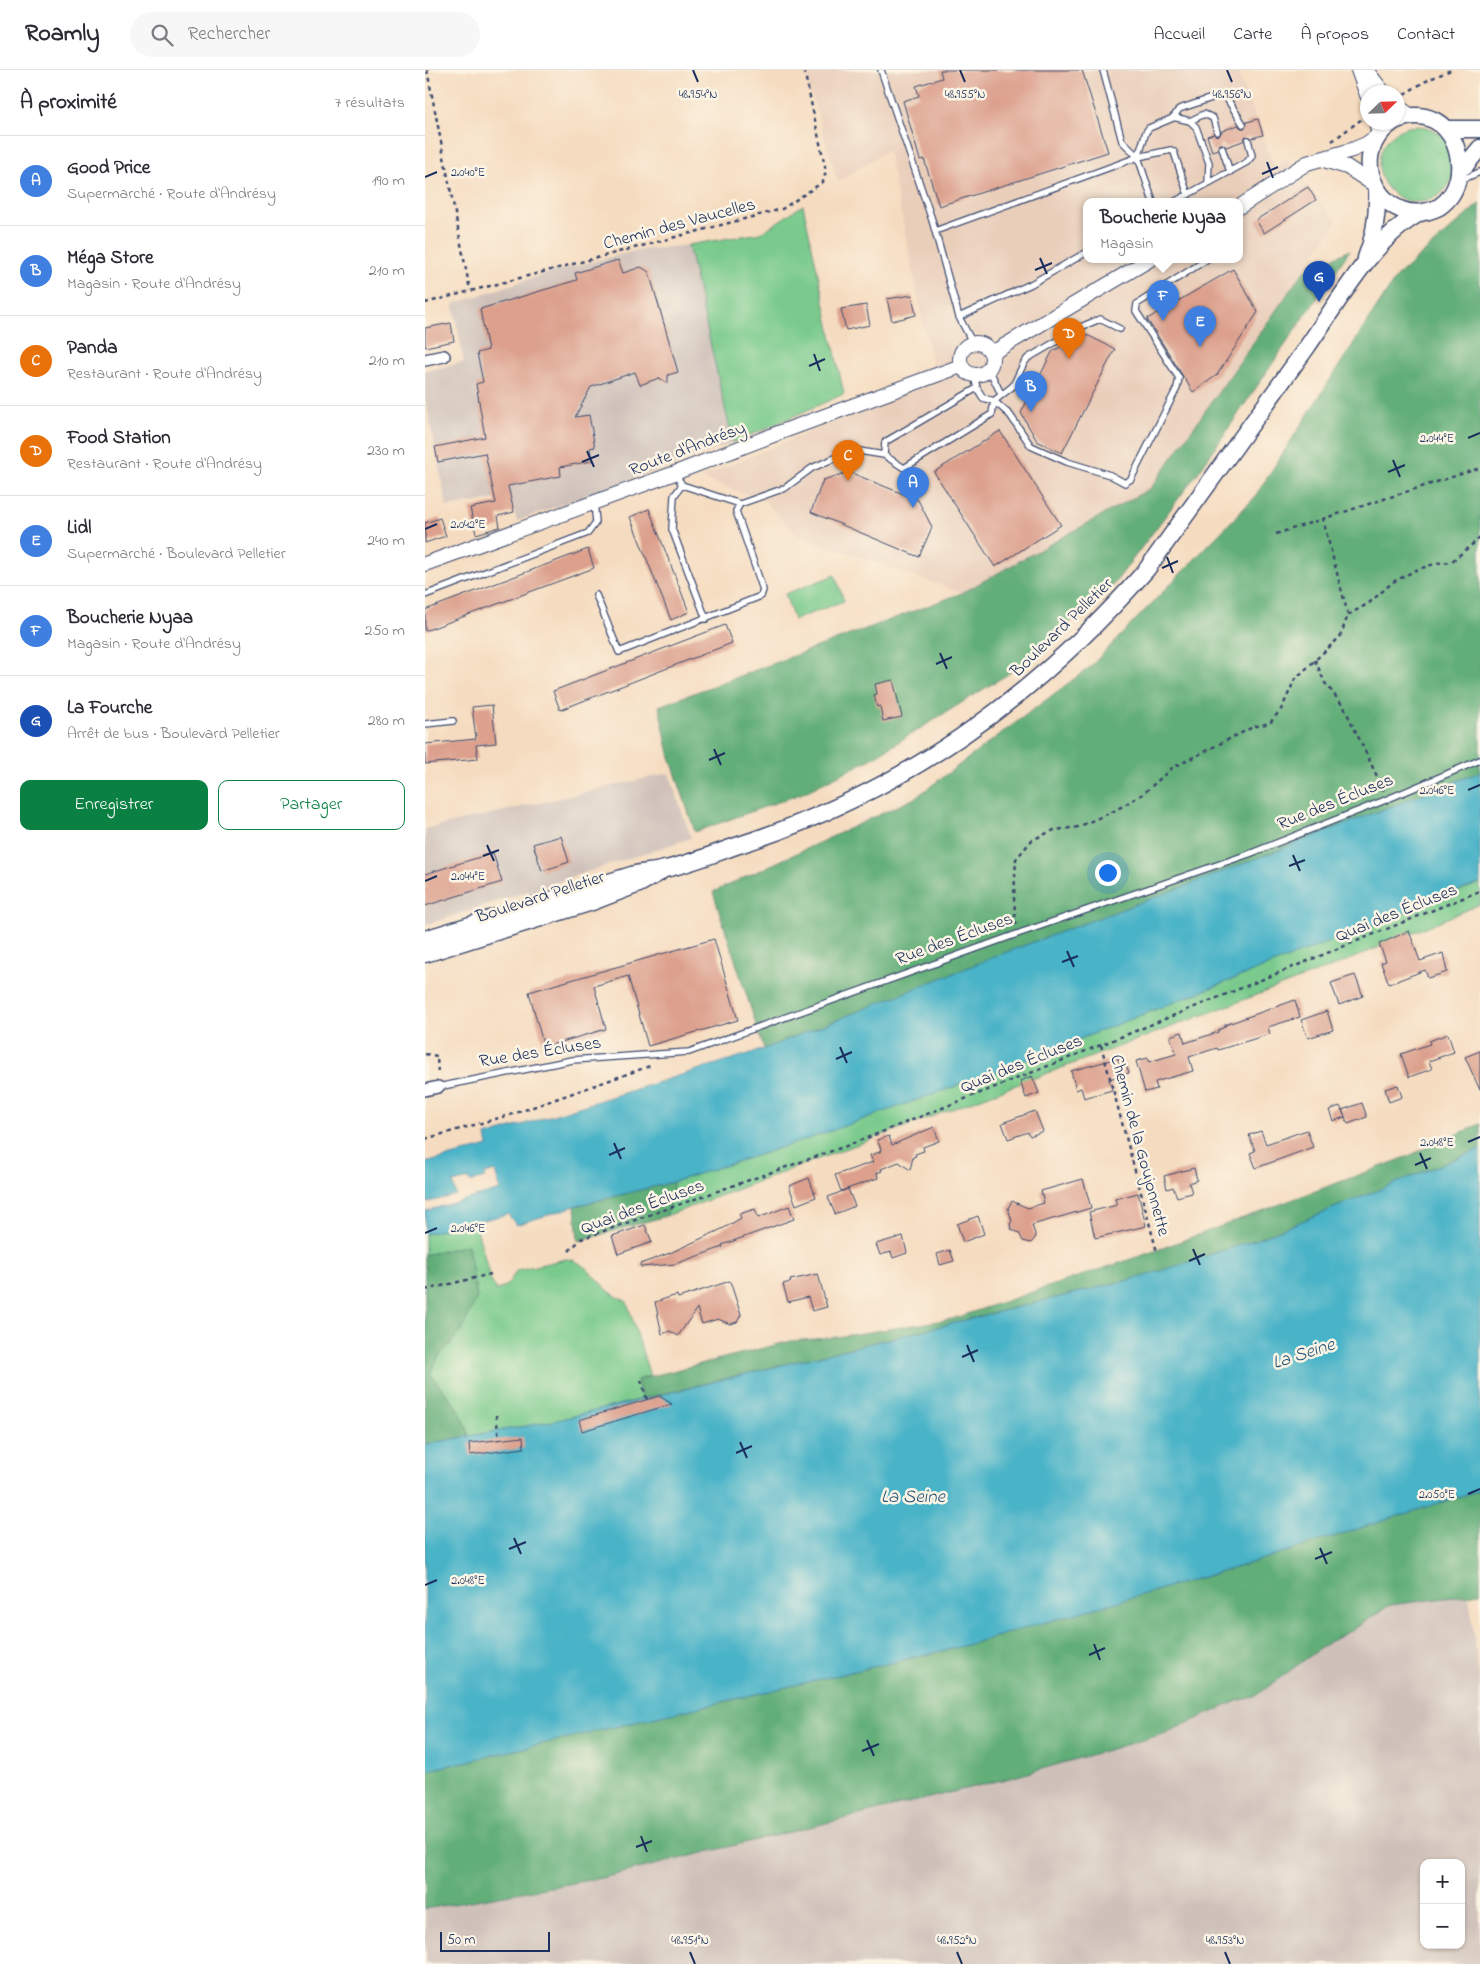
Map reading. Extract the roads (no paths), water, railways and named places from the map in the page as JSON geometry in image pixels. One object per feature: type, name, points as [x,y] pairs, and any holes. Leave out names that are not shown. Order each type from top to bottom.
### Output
[{"type":"main road","points":[[1405,118],[1430,118],[1441,122],[1450,129],[1462,146],[1469,172]]},
{"type":"main road","points":[[1450,129],[1480,129]]},
{"type":"main road","name":"Boulevard Pelletier","points":[[1364,265],[1375,231],[1377,209],[1375,187],[1370,174],[1369,160],[1377,130]]},
{"type":"main road","name":"Boulevard Pelletier","points":[[425,939],[635,874],[665,869],[775,834],[817,817],[879,787],[957,741],[1014,699],[1054,664],[1117,602],[1147,569],[1321,328],[1364,265],[1397,229],[1410,218],[1422,212],[1435,209],[1448,201],[1469,172],[1480,148]]},
{"type":"main road","points":[[1375,187],[1384,199],[1396,207],[1407,211],[1422,212]]},
{"type":"main road","name":"Boulevard Pelletier","points":[[425,954],[591,902],[639,884],[665,869]]},
{"type":"street","points":[[1358,70],[1363,85]]},
{"type":"street","points":[[1366,70],[1378,85]]},
{"type":"street","points":[[1243,204],[1307,163],[1366,144],[1376,130]]},
{"type":"street","points":[[1321,160],[1331,161],[1347,167],[1375,187]]},
{"type":"street","points":[[991,353],[1144,263]]},
{"type":"street","points":[[978,343],[986,346],[991,353],[993,362],[989,369],[975,382],[961,366],[960,358],[963,350],[970,344],[978,343]]},
{"type":"street","points":[[425,360],[443,356]]},
{"type":"street","name":"Route d'Andrésy","points":[[425,564],[594,503],[678,479],[781,432],[961,366]]},
{"type":"street","name":"Rue des Écluses","points":[[425,1090],[438,1087]]},
{"type":"lane","points":[[881,70],[935,230],[959,317],[970,344]]},
{"type":"lane","points":[[1103,70],[1122,141],[1138,157],[1152,198]]},
{"type":"lane","points":[[1138,157],[1149,128],[1173,117],[1179,109],[1218,96],[1226,97],[1243,124]]},
{"type":"lane","points":[[1190,121],[1204,114],[1213,118],[1217,132]]},
{"type":"lane","points":[[1173,117],[1190,121],[1196,127],[1209,163],[1209,184]]},
{"type":"lane","points":[[1182,198],[1247,162],[1252,156],[1248,140]]},
{"type":"lane","points":[[1222,148],[1230,172]]},
{"type":"lane","points":[[935,230],[1138,157],[1171,150],[1174,152],[1188,195]]},
{"type":"lane","points":[[959,317],[1031,284],[1083,254]]},
{"type":"lane","points":[[884,455],[885,442],[975,382],[983,398],[994,401],[1010,415],[1031,446],[1067,462],[1110,475],[1125,483],[1131,479],[1177,388],[1179,378],[1136,311],[1137,304],[1201,263]]},
{"type":"lane","points":[[596,595],[619,652],[761,596],[763,590],[736,511],[740,504],[785,488],[812,468],[853,450],[884,455],[905,468],[992,414],[994,401],[1013,386],[1024,362],[1029,358],[1083,326],[1100,319],[1120,329]]},
{"type":"lane","points":[[989,369],[1001,394]]},
{"type":"lane","points":[[706,618],[673,529],[674,496],[678,479],[740,504]]},
{"type":"lane","points":[[425,595],[588,533],[596,522],[594,503]]},
{"type":"lane","points":[[425,724],[453,721]]},
{"type":"lane","name":"Rue des Écluses","points":[[438,1087],[573,1060],[689,1052],[1017,934],[1249,854],[1389,799],[1480,760]]},
{"type":"water","points":[[1480,772],[1480,883],[995,1072],[808,1139],[673,1182],[575,1206],[516,1225],[508,1214],[425,1234],[425,1211],[500,1190],[495,1171],[485,1174],[485,1178],[470,1182],[469,1179],[453,1183],[456,1195],[425,1203],[425,1163],[488,1146],[486,1136],[764,1049],[1004,953],[1201,880]]},
{"type":"water","name":"La Seine","points":[[1480,1149],[1480,1490],[1238,1567],[963,1646],[425,1771],[425,1444],[554,1421],[1145,1276],[1255,1240]]},
{"type":"place","name":"La Fourche","points":[[1319,302]]},
{"type":"place","name":"Boucherie Nyaa","points":[[1163,321]]},
{"type":"place","name":"Lidl","points":[[1200,347]]},
{"type":"place","name":"Food Station","points":[[1069,359]]},
{"type":"place","name":"Méga Store","points":[[1031,412]]},
{"type":"place","name":"Panda","points":[[848,481]]},
{"type":"place","name":"Good Price","points":[[913,508]]}]
